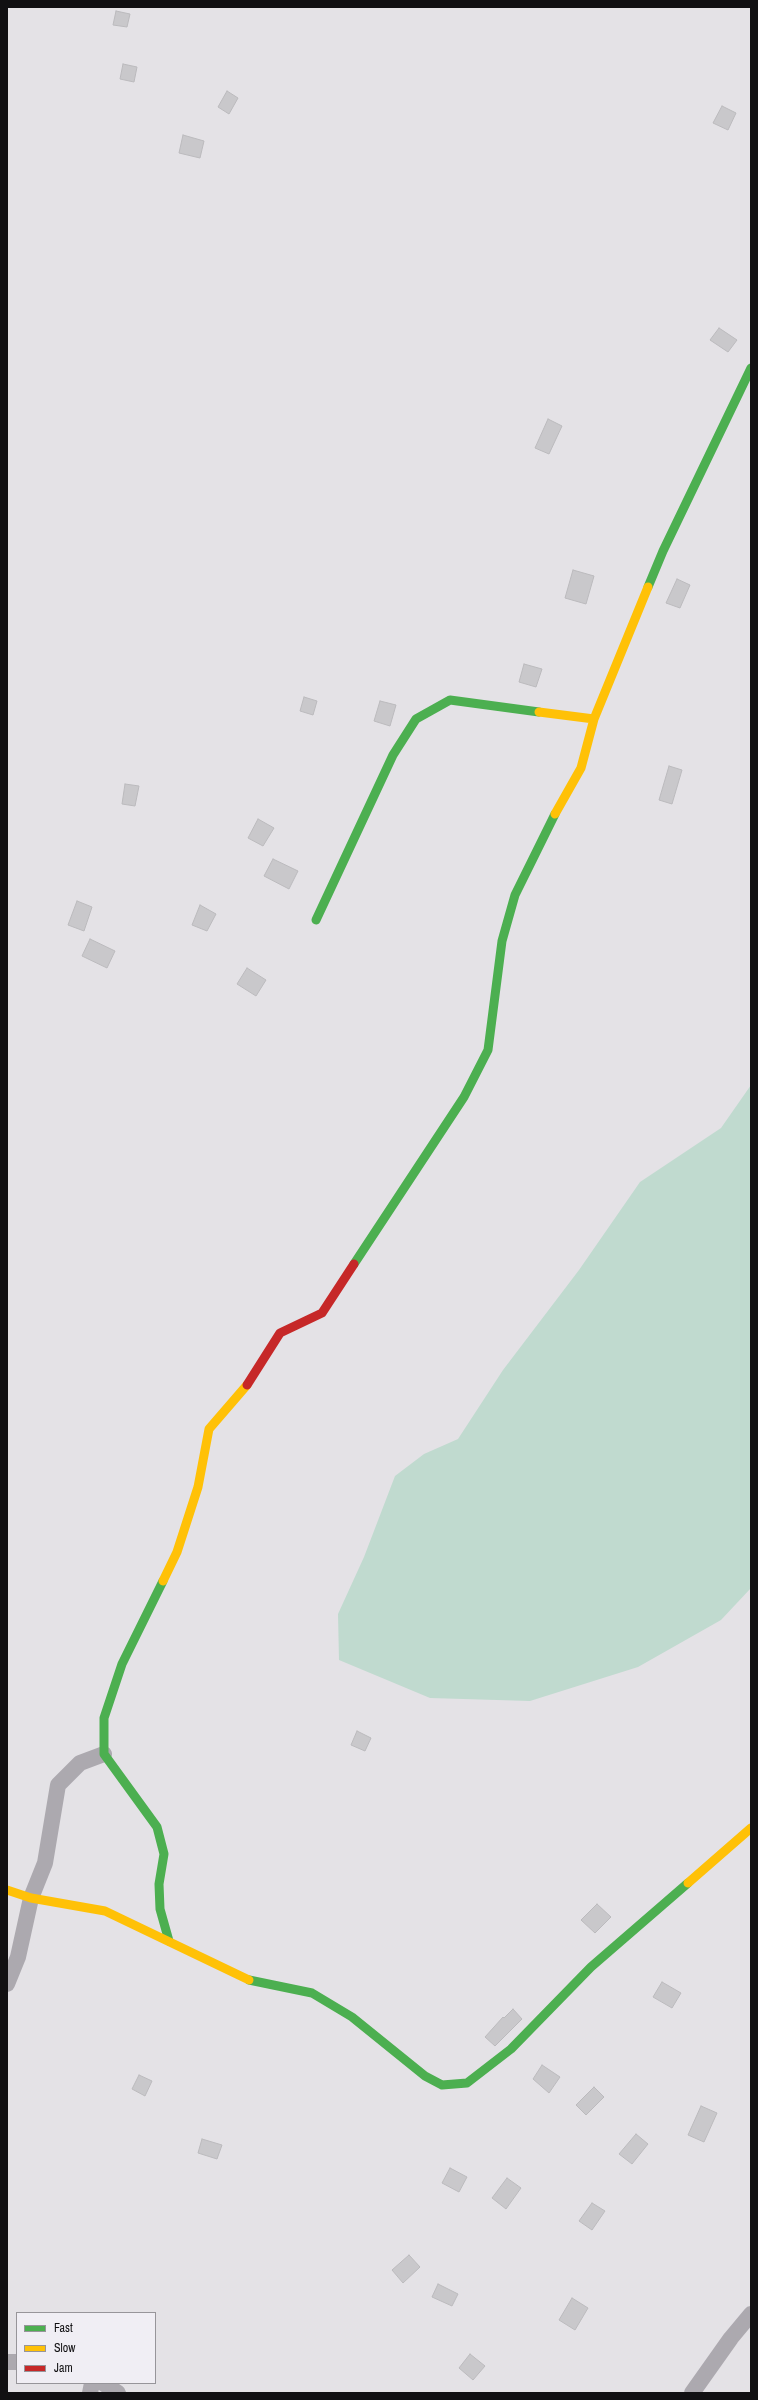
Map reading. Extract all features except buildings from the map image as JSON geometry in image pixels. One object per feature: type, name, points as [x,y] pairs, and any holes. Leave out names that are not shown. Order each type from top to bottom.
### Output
[{"type":"street","points":[[169,1941],[160,1909],[160,1884],[164,1854],[157,1827],[104,1754],[104,1718],[122,1664],[177,1552],[198,1487],[209,1428],[245,1387],[280,1333],[322,1313],[464,1097],[488,1050],[502,941],[515,895],[546,831],[581,768],[594,719],[663,551],[751,368]]},
{"type":"street","points":[[316,920],[393,755],[416,719],[450,700],[594,719]]},
{"type":"street","points":[[7,1984],[18,1957],[31,1898],[45,1863],[58,1784],[80,1763],[104,1754]]},
{"type":"street","points":[[7,1890],[31,1898],[105,1911],[250,1980],[312,1993],[352,2017],[425,2076],[442,2085],[467,2083],[511,2049],[591,1967],[751,1828]]},
{"type":"street","points":[[692,2393],[731,2338],[751,2314]]},
{"type":"street","points":[[104,2384],[118,2393]]},
{"type":"green space","points":[[751,1085],[751,1588],[721,1620],[638,1667],[530,1701],[430,1698],[339,1660],[338,1614],[364,1557],[395,1476],[424,1454],[458,1439],[503,1370],[579,1270],[640,1182],[721,1128]]},
{"type":"traffic: fast","points":[[648,587],[663,551],[751,368]]},
{"type":"traffic: fast","points":[[316,920],[393,755],[416,719],[450,700],[539,712]]},
{"type":"traffic: fast","points":[[354,1264],[464,1097],[488,1050],[502,941],[515,895],[555,814]]},
{"type":"traffic: fast","points":[[163,1581],[122,1664],[104,1718],[104,1754],[157,1827],[164,1854],[159,1884],[160,1909],[169,1941]]},
{"type":"traffic: fast","points":[[249,1980],[312,1993],[352,2017],[425,2076],[442,2085],[467,2083],[511,2049],[591,1967],[688,1883]]},
{"type":"traffic: slow","points":[[539,712],[594,719],[648,587]]},
{"type":"traffic: slow","points":[[555,814],[581,768],[594,719]]},
{"type":"traffic: slow","points":[[163,1581],[177,1552],[198,1487],[209,1429],[247,1385]]},
{"type":"traffic: slow","points":[[688,1883],[751,1828]]},
{"type":"traffic: slow","points":[[7,1890],[31,1898],[105,1911],[249,1980]]},
{"type":"traffic: jam","points":[[247,1385],[280,1333],[322,1313],[354,1264]]}]
